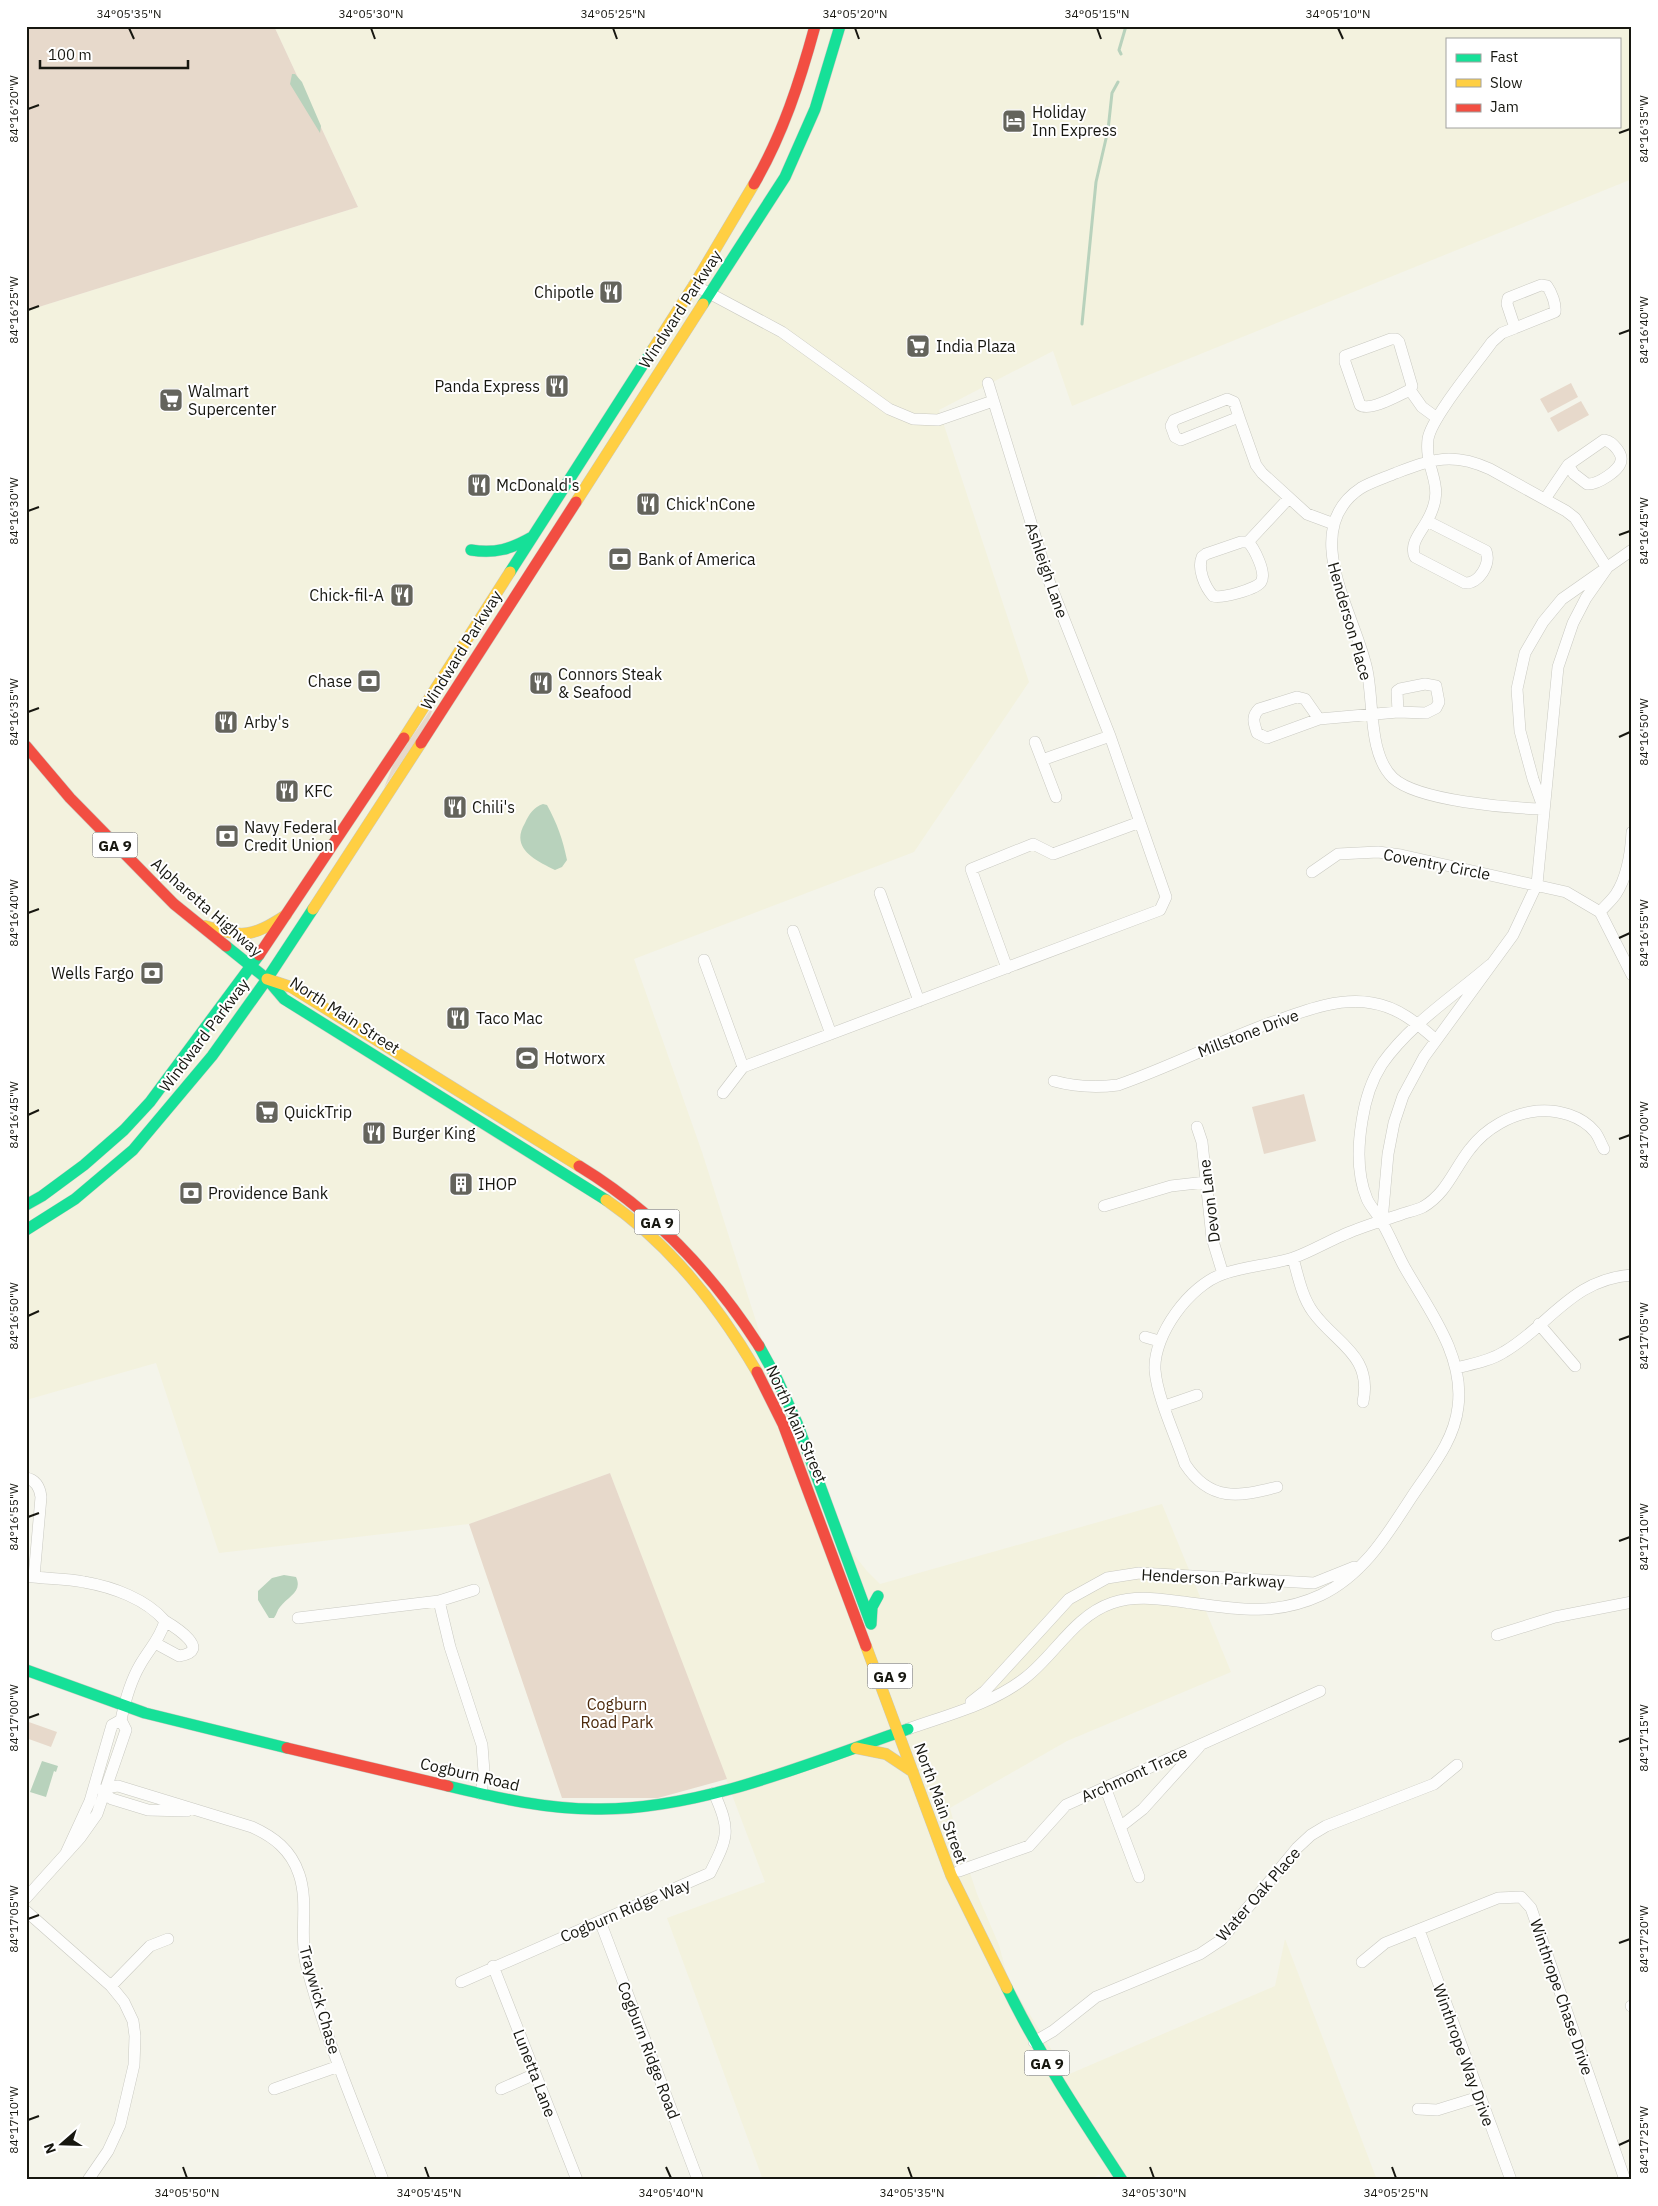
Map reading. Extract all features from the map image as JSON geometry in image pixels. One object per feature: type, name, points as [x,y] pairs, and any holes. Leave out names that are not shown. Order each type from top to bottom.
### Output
[{"type":"main road","name":"Windward Parkway","points":[[26,1205],[84,1165],[124,1130],[144,1109],[175,1071],[251,967],[382,772],[694,285],[767,161],[788,113],[803,70],[815,26]]},
{"type":"main road","name":"Windward Parkway","points":[[26,1230],[75,1199],[133,1150],[212,1056],[267,979],[784,177],[814,109],[840,26]]},
{"type":"main road","points":[[471,550],[489,553],[503,552],[535,535]]},
{"type":"main road","name":"Alpharetta Highway","points":[[26,746],[70,798],[127,858],[198,924],[267,979]]},
{"type":"main road","points":[[198,924],[237,936],[250,936],[286,915]]},
{"type":"main road","name":"North Main Street","points":[[267,979],[291,986],[601,1180],[642,1209],[683,1247],[737,1313],[777,1380],[806,1444],[872,1629],[872,1607],[878,1596]]},
{"type":"main road","name":"North Main Street","points":[[267,979],[284,999],[333,1031],[512,1139],[608,1201],[654,1238],[692,1276],[734,1333],[775,1405],[794,1449],[959,1871],[982,1940]]},
{"type":"main road","name":"North Main Street","points":[[881,1652],[913,1772],[951,1875],[1034,2042],[1122,2180]]},
{"type":"main road","name":"Cogburn Road","points":[[26,1670],[124,1706],[203,1728],[481,1794],[542,1806],[579,1809],[653,1806],[714,1793],[856,1748],[903,1731]]},
{"type":"main road","points":[[856,1748],[868,1748],[887,1754],[913,1772]]},
{"type":"street","points":[[694,285],[782,332],[889,409],[912,419],[938,420],[993,401]]},
{"type":"street","points":[[1427,521],[1486,552],[1488,561],[1476,581],[1472,584],[1466,583],[1415,557],[1412,551],[1413,545],[1435,507],[1437,497],[1428,438],[1437,418],[1492,342],[1502,334],[1554,312],[1555,306],[1547,286],[1541,285],[1508,298],[1507,304],[1515,328]]},
{"type":"street","points":[[1390,339],[1396,339],[1399,342],[1412,383],[1410,390],[1368,408],[1362,407],[1345,362],[1345,356],[1390,339]]},
{"type":"street","name":"Ashleigh Lane","points":[[743,1067],[1160,910],[1166,897],[1110,736],[1049,581],[988,383]]},
{"type":"street","points":[[1410,390],[1422,407],[1437,418]]},
{"type":"street","points":[[1239,418],[1181,440],[1175,437],[1171,426],[1174,420],[1227,399],[1234,402],[1256,465],[1307,514],[1334,524]]},
{"type":"street","points":[[1545,499],[1568,465],[1604,440],[1613,443],[1621,458],[1619,467],[1594,485],[1580,480],[1568,465]]},
{"type":"street","name":"Henderson Place","points":[[1543,809],[1503,808],[1415,790],[1403,785],[1392,777],[1378,755],[1365,661],[1331,560],[1330,542],[1334,524],[1344,504],[1361,489],[1431,460],[1454,458],[1477,463],[1545,499],[1575,518],[1607,568]]},
{"type":"street","points":[[1248,542],[1254,548],[1263,574],[1262,581],[1256,586],[1222,598],[1213,596],[1208,591],[1200,568],[1202,557],[1241,542],[1248,542],[1289,498]]},
{"type":"street","name":"Henderson Parkway","points":[[1543,809],[1520,731],[1517,689],[1525,652],[1543,622],[1562,599],[1632,550]]},
{"type":"street","name":"Henderson Parkway","points":[[1382,1221],[1388,1154],[1394,1123],[1414,1074],[1436,1040],[1513,936],[1537,884],[1558,667],[1573,623],[1586,598],[1607,568]]},
{"type":"street","points":[[1320,719],[1305,700],[1297,696],[1259,709],[1254,714],[1253,720],[1258,733],[1267,738],[1320,719],[1398,712]]},
{"type":"street","points":[[1042,760],[1110,736]]},
{"type":"street","points":[[1035,742],[1056,797]]},
{"type":"street","points":[[1007,968],[971,868],[1033,844],[1053,854],[1140,822]]},
{"type":"street","points":[[1632,832],[1628,861],[1622,882],[1616,893],[1600,912],[1632,975]]},
{"type":"street","name":"Coventry Circle","points":[[1312,872],[1338,854],[1378,852],[1401,855],[1566,892],[1600,912]]},
{"type":"street","points":[[880,894],[919,1001]]},
{"type":"street","points":[[792,931],[831,1034]]},
{"type":"street","points":[[704,960],[743,1067],[724,1094]]},
{"type":"street","name":"Henderson Parkway","points":[[903,1731],[995,1697],[1022,1681],[1037,1668],[1082,1620],[1110,1604],[1129,1599],[1148,1598],[1240,1610],[1277,1609],[1300,1603],[1324,1593],[1346,1579],[1378,1548],[1449,1440],[1459,1405],[1459,1385],[1457,1368],[1447,1341],[1382,1221],[1367,1199],[1359,1166],[1360,1133],[1366,1098],[1381,1066],[1404,1038],[1490,965]]},
{"type":"street","name":"Millstone Drive","points":[[1054,1081],[1077,1087],[1098,1087],[1118,1084],[1232,1037],[1289,1016],[1350,1000],[1374,1003],[1403,1013],[1436,1040]]},
{"type":"street","points":[[1277,1487],[1234,1496],[1217,1492],[1203,1485],[1185,1464],[1155,1371],[1155,1355],[1159,1341],[1168,1324],[1194,1293],[1207,1282],[1222,1274],[1293,1258],[1321,1247],[1341,1236],[1423,1207],[1440,1194],[1449,1183],[1469,1149],[1500,1122],[1538,1111],[1578,1118],[1596,1132],[1604,1149]]},
{"type":"street","name":"Devon Lane","points":[[1197,1127],[1202,1142],[1212,1238],[1222,1274]]},
{"type":"street","points":[[1104,1206],[1171,1186],[1206,1182]]},
{"type":"street","points":[[1293,1258],[1312,1311],[1346,1345],[1358,1363],[1365,1384],[1363,1402]]},
{"type":"street","points":[[1457,1368],[1502,1353],[1582,1289],[1601,1280],[1632,1275]]},
{"type":"street","points":[[1539,1324],[1575,1366]]},
{"type":"street","points":[[1145,1336],[1159,1341]]},
{"type":"street","points":[[1165,1406],[1197,1395]]},
{"type":"street","points":[[26,1478],[31,1479],[40,1488],[41,1497],[30,1577],[84,1582],[122,1592],[156,1610],[165,1622],[188,1636],[192,1642],[192,1648],[189,1652],[179,1656],[155,1643]]},
{"type":"street","name":"Henderson Parkway","points":[[958,1712],[985,1692],[1069,1599],[1107,1578],[1139,1572],[1314,1583],[1336,1576],[1366,1561]]},
{"type":"street","points":[[298,1618],[439,1601],[474,1590]]},
{"type":"street","points":[[439,1601],[450,1648],[482,1745],[484,1772],[481,1794]]},
{"type":"street","points":[[1497,1636],[1556,1618],[1632,1602]]},
{"type":"street","points":[[26,1898],[66,1853],[85,1814],[100,1789],[126,1730],[121,1720],[124,1706],[140,1665],[162,1634],[165,1622]]},
{"type":"street","name":"Archmont Trace","points":[[959,1871],[1028,1846],[1066,1805],[1320,1691]]},
{"type":"street","points":[[1120,1827],[1142,1809],[1202,1743]]},
{"type":"street","name":"Water Oak Place","points":[[1034,2042],[1053,2031],[1096,1998],[1200,1954],[1221,1940],[1297,1848],[1311,1834],[1326,1826],[1434,1784],[1457,1765]]},
{"type":"street","points":[[1105,1787],[1139,1878]]},
{"type":"street","name":"Traywick Chase","points":[[100,1789],[112,1799],[148,1810],[201,1812],[252,1827],[268,1834],[290,1854],[303,1887],[302,1935],[306,1965],[339,2066],[383,2180]]},
{"type":"street","name":"Cogburn Ridge Way","points":[[461,1982],[710,1873],[723,1847],[725,1833],[725,1818],[714,1793]]},
{"type":"street","name":"Winthrope Chase Drive","points":[[1362,1962],[1385,1943],[1498,1898],[1521,1897],[1531,1908],[1625,2180]]},
{"type":"street","points":[[26,1911],[111,1986],[124,2002],[133,2022],[135,2036],[134,2065],[122,2118],[114,2138],[88,2180]]},
{"type":"street","name":"Cogburn Ridge Road","points":[[600,1921],[698,2180]]},
{"type":"street","name":"Winthrope Way Drive","points":[[1420,1930],[1510,2180]]},
{"type":"street","points":[[111,1986],[150,1946],[168,1939]]},
{"type":"street","name":"Lunetta Lane","points":[[494,1966],[575,2179]]},
{"type":"street","points":[[274,2089],[339,2066]]},
{"type":"street","points":[[501,2089],[535,2074]]},
{"type":"street","points":[[1418,2109],[1437,2110],[1479,2097]]},
{"type":"shaded area","points":[[274,26],[1632,26],[1632,179],[1072,406],[1053,351],[939,410],[1029,682],[914,852],[634,959],[702,1152],[784,1409],[831,1526],[867,1571],[880,1584],[1162,1504],[1231,1672],[1067,1741],[950,1808],[977,1894],[999,1945],[1008,1979],[1067,2075],[1275,1986],[1285,1939],[1377,2180],[1103,2180],[1099,2175],[1088,2180],[763,2180],[667,1918],[765,1882],[610,1473],[469,1524],[219,1553],[156,1363],[26,1400],[26,311],[358,207]]},
{"type":"shaded area","points":[[292,74],[295,74],[302,82],[321,126],[320,133],[290,84]]},
{"type":"shaded area","points":[[543,804],[547,805],[557,825],[567,860],[562,867],[555,870],[539,862],[526,852],[520,839],[528,817],[534,809]]},
{"type":"shaded area","points":[[284,1575],[296,1577],[298,1586],[294,1594],[279,1608],[274,1618],[269,1618],[258,1600],[258,1591],[272,1578]]},
{"type":"shaded area","points":[[42,1761],[58,1766],[56,1772],[54,1771],[46,1797],[30,1792]]},
{"type":"green space","points":[[26,26],[274,26],[358,207],[26,311]]},
{"type":"green space","points":[[1571,383],[1578,397],[1548,413],[1540,399]]},
{"type":"green space","points":[[1581,401],[1589,415],[1558,432],[1550,418]]},
{"type":"green space","points":[[435,703],[428,722],[384,788],[393,765]]},
{"type":"green space","points":[[1304,1094],[1316,1141],[1264,1154],[1252,1107]]},
{"type":"green space","name":"Cogburn Road Park","points":[[610,1473],[727,1779],[658,1798],[562,1798],[469,1524]]},
{"type":"green space","points":[[26,1721],[57,1732],[51,1747],[26,1738]]},
{"type":"waterway","points":[[1121,54],[1119,50],[1126,26]]},
{"type":"waterway","points":[[1082,324],[1096,182],[1108,130],[1112,93],[1118,82]]},
{"type":"traffic: fast","points":[[703,304],[785,177],[815,109],[840,26]]},
{"type":"traffic: fast","points":[[510,572],[653,349]]},
{"type":"traffic: fast","points":[[471,550],[503,550],[532,537]]},
{"type":"traffic: fast","points":[[26,1230],[75,1199],[133,1150],[212,1056],[267,979],[313,909]]},
{"type":"traffic: fast","points":[[226,946],[267,979],[284,999],[606,1200]]},
{"type":"traffic: fast","points":[[26,1205],[42,1196],[84,1165],[124,1130],[150,1102],[259,955]]},
{"type":"traffic: fast","points":[[759,1346],[777,1379],[797,1423],[871,1624]]},
{"type":"traffic: fast","points":[[871,1624],[872,1607],[878,1596]]},
{"type":"traffic: fast","points":[[26,1670],[145,1713],[287,1748]]},
{"type":"traffic: fast","points":[[448,1786],[505,1799],[562,1808],[640,1807],[679,1801],[757,1781],[908,1729]]},
{"type":"traffic: fast","points":[[1007,1988],[1047,2062],[1122,2180]]},
{"type":"traffic: slow","points":[[653,349],[694,285],[754,184]]},
{"type":"traffic: slow","points":[[576,502],[703,304]]},
{"type":"traffic: slow","points":[[404,738],[510,572]]},
{"type":"traffic: slow","points":[[313,909],[421,743]]},
{"type":"traffic: slow","points":[[205,926],[239,934],[247,933],[264,928],[286,915]]},
{"type":"traffic: slow","points":[[267,979],[291,987],[579,1166]]},
{"type":"traffic: slow","points":[[606,1200],[651,1236],[691,1277],[726,1323],[757,1372]]},
{"type":"traffic: slow","points":[[866,1646],[951,1875],[1007,1988]]},
{"type":"traffic: slow","points":[[856,1748],[886,1754],[913,1772]]},
{"type":"traffic: jam","points":[[754,184],[774,146],[790,107],[815,26]]},
{"type":"traffic: jam","points":[[421,743],[576,502]]},
{"type":"traffic: jam","points":[[259,955],[404,738]]},
{"type":"traffic: jam","points":[[26,746],[70,798],[174,904],[226,946]]},
{"type":"traffic: jam","points":[[579,1166],[632,1203],[656,1223],[701,1269],[741,1319],[759,1346]]},
{"type":"traffic: jam","points":[[757,1372],[783,1424],[866,1646]]},
{"type":"traffic: jam","points":[[287,1748],[448,1786]]},
{"type":"place","name":"Holiday Inn Express","points":[[1014,121]]},
{"type":"place","name":"Chipotle","points":[[611,292]]},
{"type":"place","name":"India Plaza","points":[[918,346]]},
{"type":"place","name":"Panda Express","points":[[557,386]]},
{"type":"place","name":"Walmart Supercenter","points":[[171,400]]},
{"type":"place","name":"McDonald's","points":[[479,485]]},
{"type":"place","name":"Chick'nCone","points":[[648,504]]},
{"type":"place","name":"Bank of America","points":[[620,559]]},
{"type":"place","name":"Chick-fil-A","points":[[402,595]]},
{"type":"place","name":"Chase","points":[[369,681]]},
{"type":"place","name":"Connors Steak & Seafood","points":[[541,683]]},
{"type":"place","name":"Arby's","points":[[226,722]]},
{"type":"place","name":"KFC","points":[[287,791]]},
{"type":"place","name":"Chili's","points":[[455,807]]},
{"type":"place","name":"Navy Federal Credit Union","points":[[227,836]]},
{"type":"place","name":"Wells Fargo","points":[[152,973]]},
{"type":"place","name":"Taco Mac","points":[[458,1018]]},
{"type":"place","name":"Hotworx","points":[[527,1058]]},
{"type":"place","name":"QuickTrip","points":[[267,1112]]},
{"type":"place","name":"Burger King","points":[[374,1133]]},
{"type":"place","name":"IHOP","points":[[461,1184]]},
{"type":"place","name":"Providence Bank","points":[[191,1193]]}]
